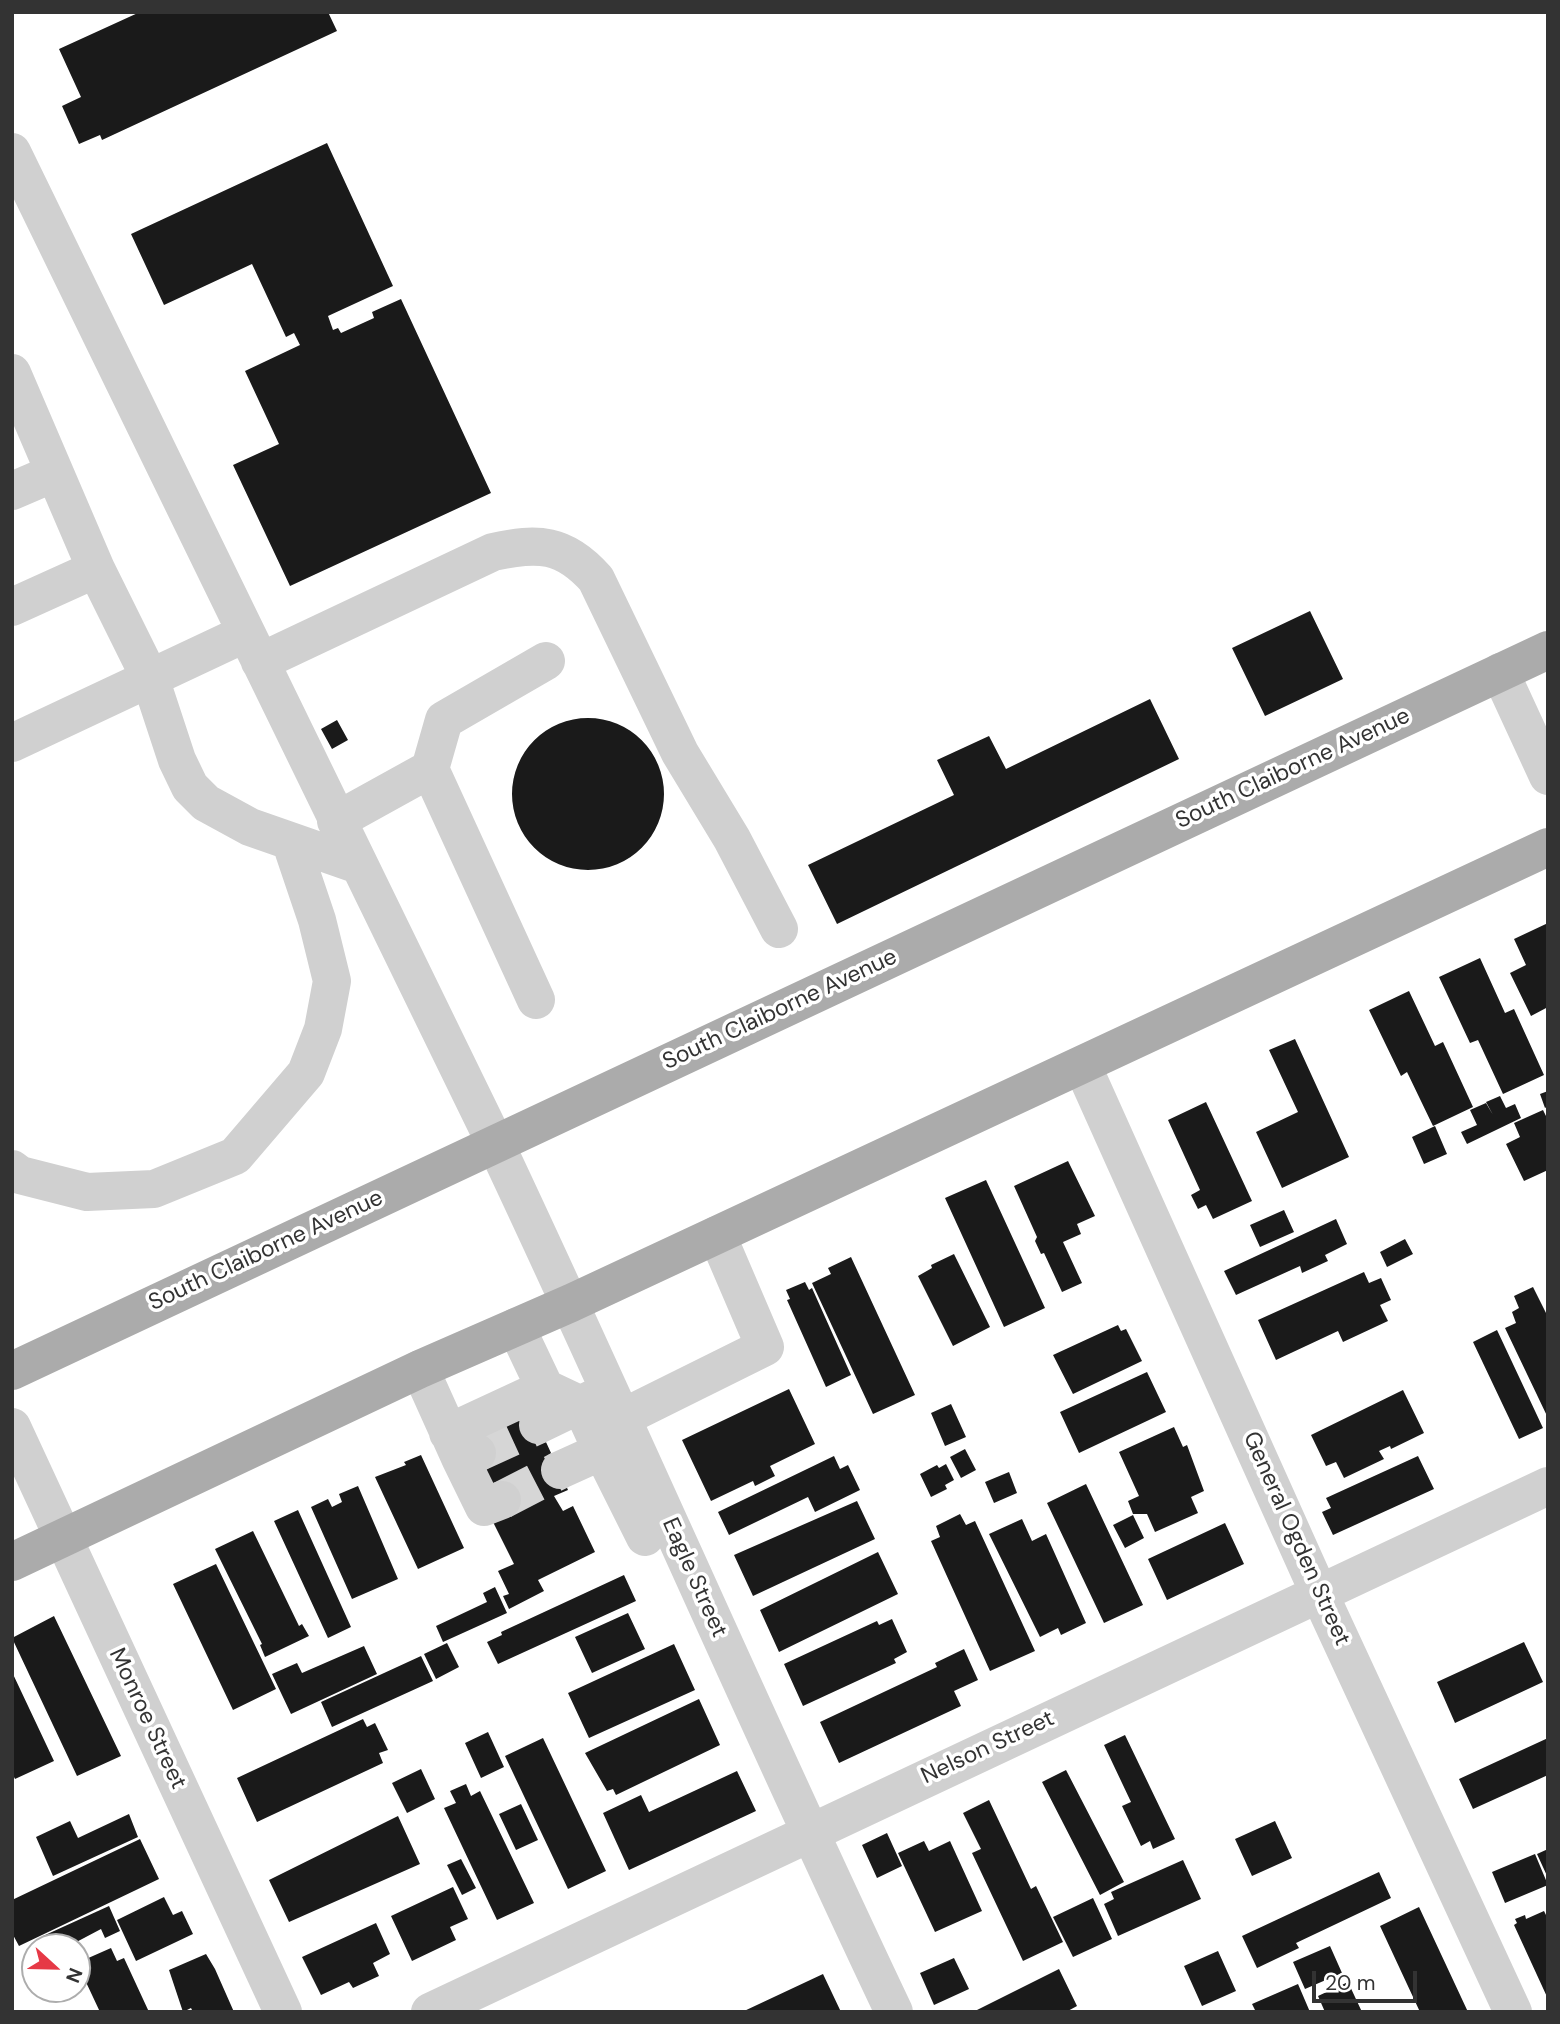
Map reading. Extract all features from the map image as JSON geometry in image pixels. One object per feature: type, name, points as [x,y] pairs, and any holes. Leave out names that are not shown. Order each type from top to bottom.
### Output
[{"type":"main road","name":"South Claiborne Avenue","points":[[12,1371],[1548,650]]},
{"type":"main road","points":[[12,1562],[420,1369],[717,1235],[1548,847]]},
{"type":"street","name":"Eagle Street","points":[[12,152],[356,864],[495,1143],[570,1303],[644,1513],[808,1832],[894,2012]]},
{"type":"street","points":[[12,373],[96,569],[150,678],[177,760],[190,787],[206,803],[228,815],[291,843],[356,864]]},
{"type":"street","points":[[12,491],[54,472]]},
{"type":"street","points":[[12,743],[150,678],[253,648],[493,552],[526,545],[555,549],[578,558],[596,579],[680,752],[732,839],[779,929]]},
{"type":"street","points":[[12,607],[96,569]]},
{"type":"street","points":[[536,1000],[430,769],[444,720],[546,661]]},
{"type":"street","points":[[1500,672],[1548,776]]},
{"type":"street","points":[[336,821],[430,769]]},
{"type":"street","points":[[12,1169],[20,1175],[87,1192],[154,1189],[234,1156],[306,1073],[323,1029],[332,981],[317,920],[291,843]]},
{"type":"street","name":"General Ogden Street","points":[[1082,1065],[1513,2012]]},
{"type":"street","points":[[538,1425],[765,1347],[717,1235]]},
{"type":"street","points":[[516,1327],[545,1388],[604,1404]]},
{"type":"street","points":[[420,1369],[462,1449],[484,1507],[502,1500]]},
{"type":"street","points":[[462,1449],[545,1388]]},
{"type":"street","points":[[604,1404],[602,1451],[644,1513]]},
{"type":"street","name":"Monroe Street","points":[[12,1427],[283,2012]]},
{"type":"street","points":[[560,1471],[602,1451]]},
{"type":"street","name":"Nelson Street","points":[[430,2012],[1548,1486]]},
{"type":"building","points":[[140,12],[328,12],[337,31],[102,140],[100,135],[79,144],[62,106],[81,97],[59,49]]},
{"type":"building","points":[[327,143],[393,286],[328,316],[333,330],[338,328],[341,333],[374,318],[372,312],[401,299],[491,493],[290,586],[233,465],[279,444],[245,371],[300,345],[294,333],[286,337],[252,264],[164,305],[131,234]]},
{"type":"building","points":[[1310,611],[1343,679],[1265,716],[1232,648]]},
{"type":"building","points":[[1150,699],[1179,759],[837,924],[808,865],[954,795],[937,760],[989,736],[1006,769]]},
{"type":"building","points":[[588,718],[617,724],[642,740],[658,765],[664,794],[658,823],[642,848],[617,864],[588,870],[559,864],[534,848],[518,823],[512,794],[518,765],[534,740],[559,724]]},
{"type":"building","points":[[337,720],[348,740],[332,749],[321,729]]},
{"type":"building","points":[[1548,923],[1548,1007],[1531,1016],[1510,973],[1526,965],[1514,939]]},
{"type":"building","points":[[1480,958],[1505,1013],[1514,1009],[1544,1075],[1503,1094],[1478,1040],[1470,1043],[1439,977]]},
{"type":"building","points":[[1409,991],[1435,1046],[1443,1042],[1473,1107],[1433,1126],[1407,1072],[1401,1076],[1369,1010]]},
{"type":"building","points":[[1295,1039],[1349,1157],[1282,1188],[1256,1132],[1298,1112],[1269,1050]]},
{"type":"building","points":[[1548,1091],[1548,1106],[1545,1108],[1540,1094]]},
{"type":"building","points":[[1500,1096],[1506,1108],[1515,1104],[1521,1118],[1467,1144],[1461,1132],[1477,1125],[1470,1110],[1486,1103],[1493,1115],[1486,1102]]},
{"type":"building","points":[[1206,1102],[1252,1201],[1213,1219],[1206,1205],[1198,1209],[1191,1195],[1200,1190],[1168,1120]]},
{"type":"building","points":[[1543,1110],[1548,1120],[1548,1170],[1524,1181],[1506,1144],[1520,1137],[1514,1123]]},
{"type":"building","points":[[1435,1126],[1447,1154],[1424,1164],[1412,1137]]},
{"type":"building","points":[[1068,1161],[1095,1216],[1077,1224],[1081,1234],[1063,1242],[1082,1283],[1062,1292],[1044,1253],[1041,1254],[1035,1241],[1037,1237],[1014,1186]]},
{"type":"building","points":[[986,1180],[1045,1308],[1004,1327],[945,1198]]},
{"type":"building","points":[[1284,1210],[1294,1232],[1260,1247],[1250,1225]]},
{"type":"building","points":[[1336,1219],[1347,1244],[1325,1255],[1328,1261],[1302,1273],[1300,1266],[1236,1295],[1224,1271]]},
{"type":"building","points":[[1405,1239],[1413,1254],[1387,1267],[1380,1252]]},
{"type":"building","points":[[954,1254],[990,1327],[953,1346],[918,1276],[932,1268],[931,1265]]},
{"type":"building","points":[[851,1257],[915,1395],[873,1414],[812,1283],[831,1274],[828,1268]]},
{"type":"building","points":[[1364,1272],[1369,1283],[1381,1278],[1391,1300],[1380,1305],[1388,1321],[1343,1342],[1338,1331],[1276,1360],[1258,1320]]},
{"type":"building","points":[[805,1282],[809,1290],[812,1288],[851,1375],[826,1387],[787,1300],[790,1299],[786,1290]]},
{"type":"building","points":[[1533,1287],[1548,1317],[1548,1418],[1505,1328],[1516,1323],[1512,1312],[1519,1308],[1514,1296]]},
{"type":"building","points":[[1118,1325],[1121,1331],[1126,1329],[1142,1361],[1073,1394],[1053,1355]]},
{"type":"building","points":[[1497,1330],[1543,1428],[1519,1439],[1473,1342]]},
{"type":"building","points":[[1147,1372],[1166,1412],[1079,1453],[1060,1412]]},
{"type":"building","points":[[789,1389],[815,1444],[770,1466],[775,1476],[755,1486],[753,1481],[711,1501],[682,1440]]},
{"type":"building","points":[[1403,1390],[1424,1433],[1391,1449],[1390,1446],[1379,1451],[1384,1459],[1344,1478],[1336,1462],[1326,1466],[1311,1435]]},
{"type":"building","points":[[951,1404],[966,1437],[945,1446],[931,1413]]},
{"type":"building","points":[[529,1405],[568,1490],[554,1496],[563,1511],[573,1506],[595,1552],[538,1580],[544,1591],[509,1609],[503,1596],[509,1594],[498,1571],[514,1564],[493,1522],[466,1433]]},
{"type":"building","points":[[1174,1427],[1183,1447],[1187,1445],[1204,1491],[1191,1497],[1198,1513],[1155,1532],[1147,1514],[1133,1514],[1128,1501],[1139,1496],[1119,1452]]},
{"type":"building","points":[[965,1449],[976,1470],[961,1478],[950,1457]]},
{"type":"building","points":[[421,1455],[464,1548],[418,1569],[375,1477],[406,1465],[404,1462]]},
{"type":"building","points":[[834,1456],[840,1469],[848,1465],[860,1490],[815,1512],[808,1497],[729,1535],[718,1512]]},
{"type":"building","points":[[1418,1456],[1434,1489],[1333,1535],[1322,1512],[1331,1508],[1326,1498]]},
{"type":"building","points":[[946,1464],[954,1480],[945,1485],[947,1489],[931,1497],[920,1474],[937,1465],[939,1468]]},
{"type":"building","points":[[1009,1472],[1017,1493],[994,1503],[985,1482]]},
{"type":"building","points":[[1086,1484],[1143,1605],[1104,1623],[1047,1503]]},
{"type":"building","points":[[358,1486],[398,1579],[352,1599],[311,1507],[328,1499],[332,1507],[342,1502],[339,1494]]},
{"type":"building","points":[[857,1501],[875,1539],[753,1596],[734,1555]]},
{"type":"building","points":[[298,1510],[351,1627],[328,1638],[274,1521]]},
{"type":"building","points":[[960,1514],[966,1525],[975,1521],[1035,1651],[990,1671],[931,1541],[940,1537],[936,1526]]},
{"type":"building","points":[[1133,1515],[1144,1538],[1125,1548],[1113,1525]]},
{"type":"building","points":[[1022,1519],[1032,1541],[1046,1534],[1086,1623],[1061,1635],[1058,1628],[1040,1637],[989,1534]]},
{"type":"building","points":[[1225,1523],[1244,1564],[1167,1600],[1148,1559]]},
{"type":"building","points":[[253,1531],[299,1626],[302,1624],[309,1636],[265,1657],[260,1645],[262,1644],[215,1549]]},
{"type":"building","points":[[878,1552],[898,1594],[779,1652],[760,1610]]},
{"type":"building","points":[[216,1564],[276,1689],[233,1710],[173,1584]]},
{"type":"building","points":[[624,1575],[636,1601],[498,1664],[487,1642],[502,1635],[501,1632]]},
{"type":"building","points":[[495,1587],[507,1613],[443,1642],[436,1626],[487,1602],[483,1593]]},
{"type":"building","points":[[628,1613],[645,1649],[592,1673],[575,1637]]},
{"type":"building","points":[[54,1616],[121,1756],[77,1776],[12,1638]]},
{"type":"building","points":[[892,1619],[907,1652],[894,1659],[896,1663],[803,1706],[784,1664],[877,1621],[879,1625]]},
{"type":"building","points":[[1524,1642],[1543,1682],[1455,1723],[1437,1682]]},
{"type":"building","points":[[447,1643],[459,1667],[436,1679],[424,1654]]},
{"type":"building","points":[[674,1644],[695,1690],[589,1738],[568,1693]]},
{"type":"building","points":[[364,1646],[377,1674],[291,1714],[272,1674],[297,1663],[302,1673]]},
{"type":"building","points":[[964,1649],[978,1680],[954,1691],[961,1706],[839,1763],[820,1722],[937,1667],[935,1663]]},
{"type":"building","points":[[421,1656],[433,1681],[332,1727],[321,1702]]},
{"type":"building","points":[[12,1672],[54,1761],[15,1779],[12,1773]]},
{"type":"building","points":[[699,1699],[720,1745],[616,1795],[613,1789],[607,1791],[585,1753]]},
{"type":"building","points":[[363,1719],[367,1727],[375,1723],[388,1750],[379,1753],[383,1763],[257,1822],[237,1778]]},
{"type":"building","points":[[488,1732],[504,1767],[481,1778],[465,1743]]},
{"type":"building","points":[[1125,1735],[1175,1839],[1153,1849],[1150,1841],[1141,1846],[1122,1806],[1131,1802],[1104,1745]]},
{"type":"building","points":[[543,1738],[606,1871],[568,1889],[505,1756]]},
{"type":"building","points":[[1548,1738],[1548,1775],[1473,1809],[1459,1779]]},
{"type":"building","points":[[421,1769],[435,1799],[407,1813],[392,1783]]},
{"type":"building","points":[[1066,1770],[1124,1882],[1100,1895],[1042,1782]]},
{"type":"building","points":[[737,1771],[756,1811],[629,1870],[603,1813],[641,1795],[649,1812]]},
{"type":"building","points":[[466,1784],[471,1796],[480,1791],[534,1903],[497,1920],[444,1808],[456,1803],[450,1791]]},
{"type":"building","points":[[989,1800],[1031,1889],[1036,1886],[1063,1942],[1023,1961],[972,1853],[981,1849],[963,1813]]},
{"type":"building","points":[[521,1804],[538,1840],[516,1850],[499,1814]]},
{"type":"building","points":[[129,1814],[138,1837],[53,1876],[36,1837],[70,1821],[78,1838]]},
{"type":"building","points":[[398,1816],[420,1864],[289,1922],[269,1880]]},
{"type":"building","points":[[1275,1821],[1292,1858],[1252,1876],[1235,1839]]},
{"type":"building","points":[[887,1833],[902,1866],[877,1878],[862,1845]]},
{"type":"building","points":[[140,1839],[159,1879],[46,1933],[21,1933],[19,1946],[12,1933],[12,1900]]},
{"type":"building","points":[[924,1841],[929,1851],[950,1841],[982,1911],[935,1932],[898,1853]]},
{"type":"building","points":[[1548,1849],[1548,1878],[1537,1854]]},
{"type":"building","points":[[1535,1854],[1548,1885],[1505,1903],[1492,1872]]},
{"type":"building","points":[[461,1859],[476,1888],[462,1895],[447,1865]]},
{"type":"building","points":[[1183,1860],[1201,1899],[1118,1936],[1104,1904],[1114,1899],[1111,1892]]},
{"type":"building","points":[[1379,1872],[1391,1898],[1296,1943],[1299,1948],[1257,1968],[1242,1936]]},
{"type":"building","points":[[453,1887],[468,1919],[450,1927],[456,1940],[412,1961],[391,1916]]},
{"type":"building","points":[[164,1897],[173,1915],[182,1911],[193,1934],[136,1961],[117,1920]]},
{"type":"building","points":[[1093,1898],[1112,1939],[1073,1957],[1053,1917]]},
{"type":"building","points":[[109,1906],[120,1931],[105,1938],[101,1929],[91,1934],[50,1933]]},
{"type":"building","points":[[1419,1907],[1468,2012],[1420,2012],[1380,1926]]},
{"type":"building","points":[[1544,1911],[1548,1919],[1548,1999],[1514,1925],[1517,1923],[1515,1919],[1525,1915],[1526,1919]]},
{"type":"building","points":[[376,1923],[390,1954],[373,1963],[379,1976],[353,1988],[349,1982],[321,1995],[302,1957]]},
{"type":"building","points":[[1330,1946],[1342,1973],[1305,1989],[1293,1962]]},
{"type":"building","points":[[111,1948],[117,1961],[124,1958],[149,2012],[100,2012],[91,1993],[91,1957]]},
{"type":"building","points":[[1218,1951],[1236,1991],[1202,2006],[1184,1966]]},
{"type":"building","points":[[206,1954],[234,2012],[193,2012],[191,2008],[183,2012],[169,1970]]},
{"type":"building","points":[[954,1958],[969,1989],[934,2005],[920,1973]]},
{"type":"building","points":[[1059,1969],[1077,2006],[1066,2012],[973,2012]]},
{"type":"building","points":[[823,1974],[841,2012],[742,2012]]},
{"type":"building","points":[[1348,1982],[1362,2012],[1325,2012],[1318,1996]]},
{"type":"building","points":[[1298,1984],[1310,2012],[1256,2012],[1252,2004]]},
{"type":"tunnel","points":[[477,1453],[538,1425]]},
{"type":"tunnel","points":[[502,1500],[560,1470]]}]
